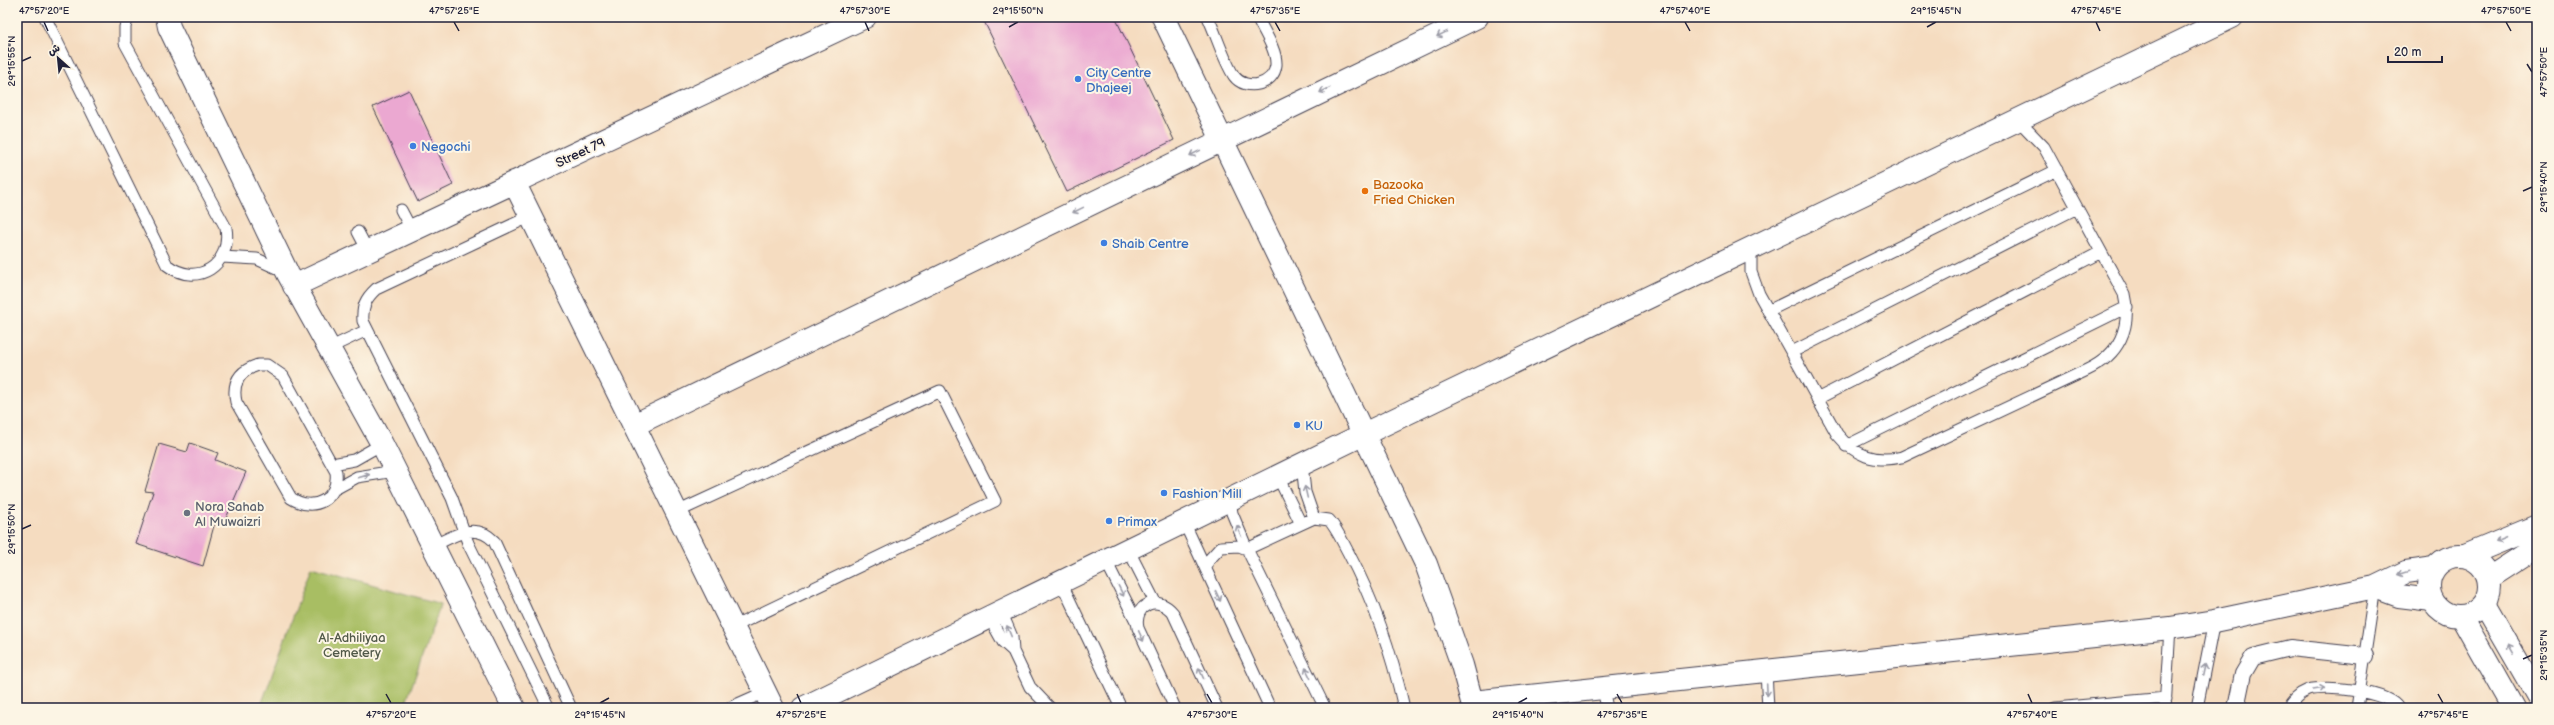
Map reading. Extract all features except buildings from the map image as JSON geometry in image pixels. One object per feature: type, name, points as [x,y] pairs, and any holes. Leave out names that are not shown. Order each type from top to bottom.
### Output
[{"type":"street","points":[[167,17],[169,26],[291,280],[382,444],[514,708]]},
{"type":"street","name":"Street 79","points":[[291,280],[368,252],[865,17]]},
{"type":"street","points":[[1163,17],[1220,141],[1426,564],[1462,665],[1472,705],[1605,698],[1766,672],[2170,628],[2214,621],[2375,587],[2401,574],[2434,568],[2448,557],[2465,556],[2537,526]]},
{"type":"street","points":[[634,425],[1477,17]]},
{"type":"street","points":[[803,708],[1302,464],[2232,17]]},
{"type":"street","points":[[514,182],[769,700]]},
{"type":"street","points":[[2489,578],[2537,547]]},
{"type":"street","points":[[2434,568],[2429,584],[2432,600],[2444,612],[2461,616],[2474,612],[2484,603],[2490,587],[2489,578],[2480,564],[2465,556]]},
{"type":"street","points":[[2375,587],[2399,596],[2432,600]]},
{"type":"street","points":[[2484,603],[2537,695]]},
{"type":"street","points":[[2461,616],[2513,708]]},
{"type":"street","points":[[2236,708],[2243,674],[2253,657],[2290,648],[2365,656]]},
{"type":"lane","points":[[45,17],[167,265],[182,273],[200,274],[208,270],[222,257],[227,243],[226,228],[125,43],[125,27],[128,17]]},
{"type":"lane","points":[[1208,17],[1234,76],[1249,85],[1263,83],[1273,74],[1276,64],[1275,56],[1257,17]]},
{"type":"lane","points":[[1751,248],[1751,272],[1768,310],[1837,434],[1846,446],[1859,454],[1873,459],[1888,460],[1902,456],[2099,364],[2110,356],[2121,339],[2127,320],[2127,307],[2124,294],[2057,170],[2037,137],[2018,120]]},
{"type":"lane","points":[[1768,310],[2057,170]]},
{"type":"lane","points":[[1792,352],[2077,208]]},
{"type":"lane","points":[[401,210],[412,231]]},
{"type":"lane","points":[[531,216],[376,289],[369,296],[363,308],[363,322],[452,498],[464,532],[549,708]]},
{"type":"lane","points":[[358,232],[368,252]]},
{"type":"lane","points":[[1817,399],[2101,252]]},
{"type":"lane","points":[[222,257],[257,259],[273,265],[291,280]]},
{"type":"lane","points":[[1846,446],[2127,307]]},
{"type":"lane","points":[[329,348],[367,330]]},
{"type":"lane","points":[[335,489],[336,472],[283,376],[267,365],[248,368],[240,374],[235,388],[236,402],[291,498],[306,505],[315,505],[324,502],[335,489],[357,477],[395,471]]},
{"type":"lane","points":[[677,512],[940,391],[994,500],[733,627]]},
{"type":"lane","points":[[332,464],[354,460],[382,444]]},
{"type":"lane","points":[[1302,464],[1305,492],[1314,518]]},
{"type":"lane","points":[[1278,477],[1301,524]]},
{"type":"lane","points":[[1230,500],[1235,520],[1247,549],[1325,708]]},
{"type":"lane","points":[[1206,570],[1208,561],[1221,548],[1229,545],[1247,549],[1314,518],[1328,520],[1334,526],[1352,560],[1383,632],[1404,708]]},
{"type":"lane","points":[[1184,522],[1270,708]]},
{"type":"lane","points":[[433,546],[464,532],[484,532],[494,541],[571,708]]},
{"type":"lane","points":[[1128,549],[1155,602]]},
{"type":"lane","points":[[1106,561],[1136,621],[1175,708]]},
{"type":"lane","points":[[1061,582],[1121,708]]},
{"type":"lane","points":[[2356,708],[2360,693],[2375,587]]},
{"type":"lane","points":[[1136,621],[1142,608],[1155,602],[1162,603],[1172,613],[1218,708]]},
{"type":"lane","points":[[995,614],[1012,637],[1013,651],[1030,687],[1050,708]]},
{"type":"lane","points":[[2197,708],[2214,621]]},
{"type":"lane","points":[[2056,708],[2166,703],[2170,628]]},
{"type":"lane","points":[[1766,672],[1768,708]]},
{"type":"lane","points":[[2288,708],[2295,696],[2308,690],[2325,687],[2383,696],[2395,703],[2398,708]]},
{"type":"lane","points":[[729,708],[769,700]]},
{"type":"green space","name":"Al-Adhiliyaa Cemetery","points":[[311,567],[441,604],[404,708],[260,708]]},
{"type":"place","name":"City Centre Dhajeej","points":[[1078,79]]},
{"type":"place","name":"Negochi","points":[[413,146]]},
{"type":"place","name":"Bazooka Fried Chicken","points":[[1365,191]]},
{"type":"place","name":"Shaib Centre","points":[[1104,243]]},
{"type":"place","name":"KU","points":[[1297,425]]},
{"type":"place","name":"Fashion Mill","points":[[1164,493]]},
{"type":"place","name":"Nora Sahab Al Muwaizri","points":[[187,513]]},
{"type":"place","name":"Primax","points":[[1109,521]]}]
